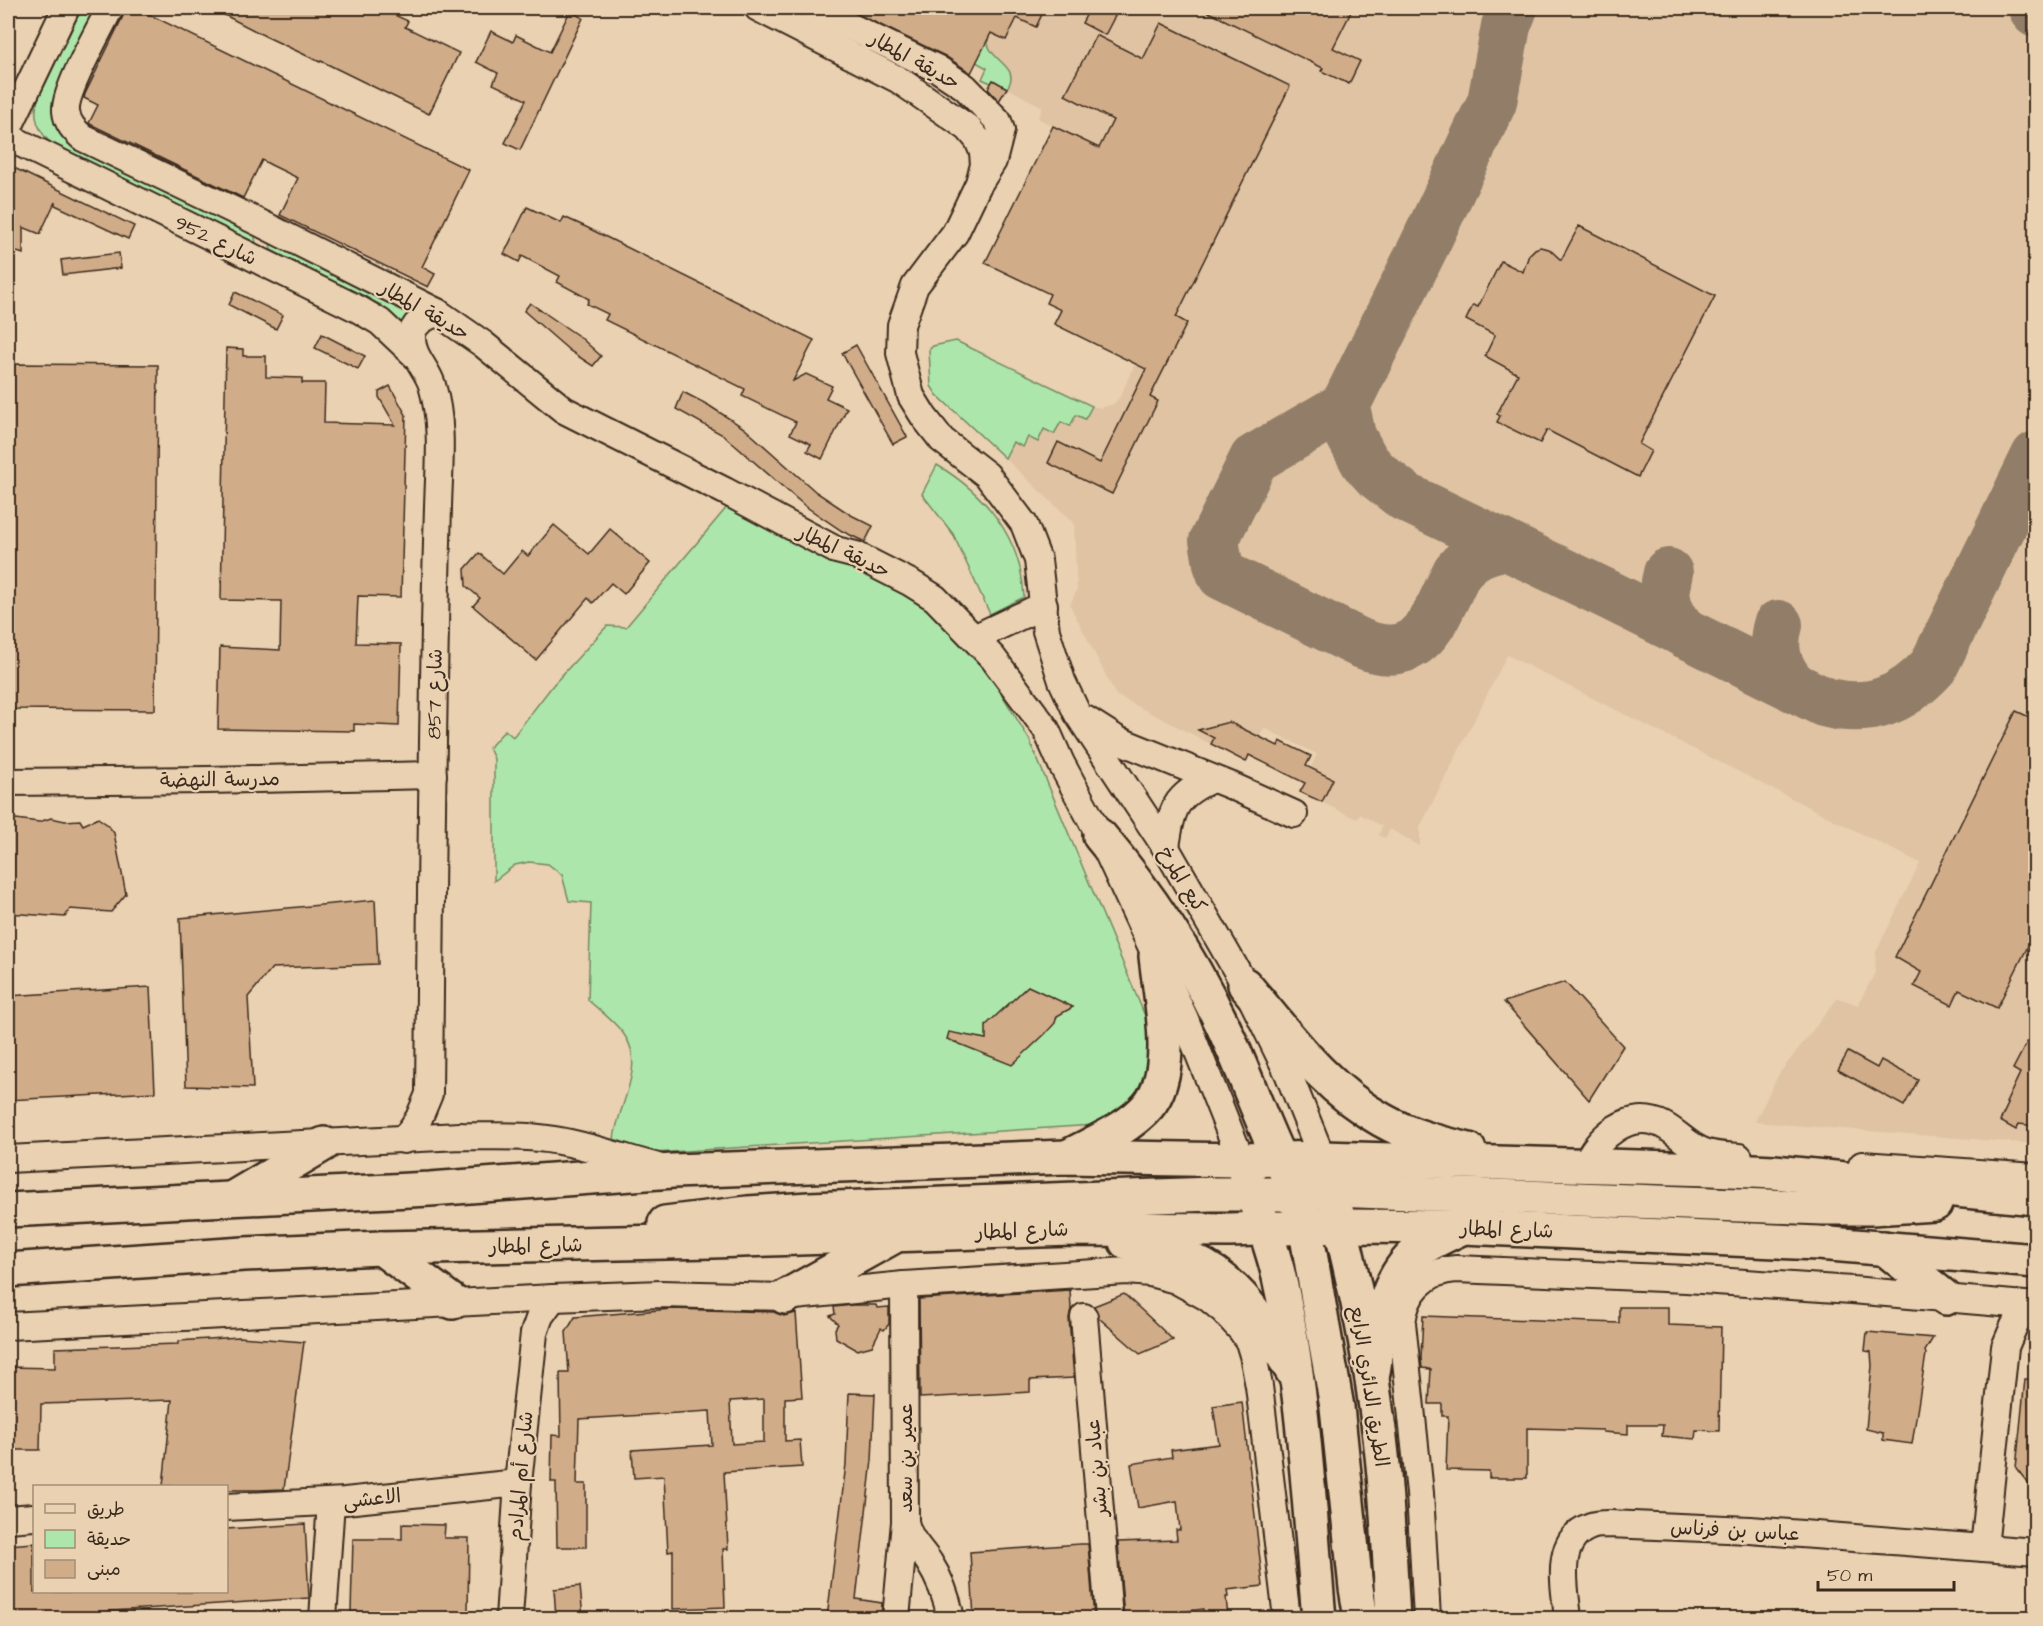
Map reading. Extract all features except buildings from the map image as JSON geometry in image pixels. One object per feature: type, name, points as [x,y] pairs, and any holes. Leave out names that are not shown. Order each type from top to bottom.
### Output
[{"type":"main road","points":[[1100,836],[1147,894],[1196,972],[1221,1022],[1280,1160],[1297,1194],[1307,1227],[1337,1407],[1361,1618]]},
{"type":"main road","points":[[1067,1157],[1129,1122],[1148,1107],[1157,1091],[1165,1055],[1156,956]]},
{"type":"main road","points":[[1245,985],[1323,1075],[1354,1103],[1382,1120],[1416,1135],[1526,1164]]},
{"type":"main road","points":[[228,1201],[324,1144]]},
{"type":"main road","points":[[8,1210],[228,1201],[673,1171],[893,1161],[1067,1157],[1241,1160],[1322,1158],[1774,1172],[2034,1191]]},
{"type":"main road","points":[[1265,1229],[1274,1209],[1316,1179],[1320,1173],[1322,1158]]},
{"type":"main road","name":"الطريق الدائري الرابع","points":[[1322,1158],[1341,1226],[1372,1377],[1383,1467],[1393,1618]]},
{"type":"main road","points":[[1241,1160],[1270,1168],[1283,1177],[1320,1220],[1341,1226]]},
{"type":"main road","points":[[1241,1160],[1265,1229],[1284,1300],[1296,1377],[1319,1618]]},
{"type":"main road","points":[[485,1246],[748,1213],[809,1209],[1297,1194],[1331,1190],[1823,1208],[1872,1208],[2034,1191]]},
{"type":"main road","name":"شارع المطار","points":[[8,1270],[244,1254],[381,1248],[1072,1228],[1265,1229],[1341,1226],[1463,1227],[1818,1243],[2036,1261]]},
{"type":"main road","points":[[1372,1377],[1386,1304],[1393,1283],[1401,1269],[1421,1249],[1463,1227]]},
{"type":"main road","points":[[1072,1228],[1172,1253],[1194,1261],[1215,1274],[1241,1295],[1296,1377]]},
{"type":"main road","points":[[785,1298],[897,1234]]},
{"type":"main road","points":[[381,1248],[453,1302]]},
{"type":"main road","points":[[1884,1248],[1946,1298]]},
{"type":"street","points":[[8,129],[66,8]]},
{"type":"street","name":"حديقة المطار","points":[[110,8],[66,100],[67,118],[74,131],[83,138],[258,222],[437,312],[483,344],[564,410],[836,550],[856,555],[911,583],[935,598],[974,638]]},
{"type":"street","points":[[758,8],[899,80],[968,128],[978,140],[983,152],[984,165],[978,185]]},
{"type":"street","name":"حديقة المطار","points":[[813,8],[938,69],[965,87],[998,121],[1001,130],[993,161],[978,185],[955,233],[915,286],[902,325],[900,354],[911,396],[924,417],[942,440],[987,475],[1024,524],[1038,561],[1044,604]]},
{"type":"street","name":"شارع 952","points":[[8,137],[358,309],[380,322],[416,356]]},
{"type":"street","points":[[258,222],[260,261]]},
{"type":"street","name":"شارع 857","points":[[404,1140],[419,1118],[429,1094],[434,614],[440,422],[432,383],[416,356],[412,336],[414,327],[420,321],[437,312]]},
{"type":"street","points":[[1044,604],[974,638],[1007,674],[1046,729],[1061,763],[1100,836],[1185,1019],[1241,1160]]},
{"type":"street","name":"كبع المرخ","points":[[1044,604],[1046,631],[1054,661],[1077,713],[1166,848],[1245,985],[1288,1073],[1322,1158]]},
{"type":"street","points":[[1077,713],[1118,740],[1294,814]]},
{"type":"street","name":"مدرسة النهضة","points":[[8,782],[433,775]]},
{"type":"street","points":[[1166,848],[1169,820],[1176,804],[1189,791],[1212,779]]},
{"type":"street","name":"شارع 857","points":[[429,1094],[446,1125],[460,1136]]},
{"type":"street","points":[[1585,1166],[1593,1148],[1601,1139],[1620,1125],[1638,1119],[1658,1122],[1691,1145],[1709,1154],[2034,1191]]},
{"type":"street","points":[[8,1159],[460,1136],[539,1138],[673,1171]]},
{"type":"street","name":"الطريق الدائري الرابع","points":[[1427,1618],[1420,1493],[1402,1323],[1408,1298],[1420,1283],[1436,1272],[1456,1269],[1686,1279],[1946,1298]]},
{"type":"street","points":[[8,1326],[453,1302],[662,1294],[785,1298],[904,1285],[1127,1270],[1150,1273],[1176,1280],[1207,1297],[1224,1311],[1242,1331],[1253,1355],[1259,1386],[1287,1618]]},
{"type":"street","name":"عمير بن سعد","points":[[904,1285],[905,1522],[911,1538],[938,1578],[951,1618]]},
{"type":"street","name":"شارع أم المرادم","points":[[509,1618],[518,1483],[534,1333],[540,1316],[553,1298]]},
{"type":"street","points":[[1946,1298],[2032,1305]]},
{"type":"street","points":[[511,1300],[534,1333]]},
{"type":"street","points":[[1980,1301],[1995,1321],[2005,1347]]},
{"type":"street","points":[[1984,1548],[2005,1347],[2014,1326],[2032,1305]]},
{"type":"street","name":"عباد بن بشر","points":[[1084,1317],[1108,1618]]},
{"type":"street","name":"الاعشى","points":[[228,1507],[331,1502],[518,1483]]},
{"type":"street","points":[[323,1618],[331,1502]]},
{"type":"street","points":[[8,1519],[33,1517]]},
{"type":"street","points":[[896,1618],[905,1522]]},
{"type":"street","name":"عباس بن فرناس","points":[[1568,1618],[1563,1566],[1567,1546],[1576,1534],[1592,1525],[1750,1530],[2036,1551]]},
{"type":"shaded area","points":[[832,8],[2035,8],[2035,1144],[1755,1122],[1779,1074],[1838,998],[1858,1005],[1875,973],[1876,952],[1920,863],[1507,655],[1420,827],[1420,846],[1390,829],[1385,838],[1379,835],[1382,826],[1360,814],[1357,819],[1300,792],[1317,754],[1264,728],[1246,762],[1116,695],[1070,605],[1077,590],[1074,523],[1005,458],[1013,442],[1076,414],[1085,419],[1092,406],[1100,408],[1114,404],[1121,395],[1135,364],[1054,324],[1059,314],[1065,312],[1046,303],[1053,288],[1044,284],[1041,290],[985,263],[1053,126],[1038,118],[1043,107],[1007,88],[998,103],[984,96],[991,84],[982,79],[987,68],[976,63],[969,76]]},
{"type":"green space","points":[[82,8],[100,8],[53,105],[55,124],[60,132],[67,140],[254,232],[256,243],[54,146],[44,136],[36,118],[38,99]]},
{"type":"green space","points":[[988,32],[989,47],[1006,66],[1011,76],[1007,88],[993,80],[991,83],[982,79],[987,68],[976,62]]},
{"type":"green space","points":[[270,241],[417,313],[407,328],[381,305],[271,250]]},
{"type":"green space","points":[[956,341],[1092,406],[1085,419],[1076,415],[1070,426],[1061,422],[1054,434],[1044,429],[1038,442],[1028,437],[1023,447],[1013,442],[1005,458],[937,395],[931,386],[929,350],[933,346]]},
{"type":"green space","points":[[937,465],[955,477],[986,504],[1009,537],[1016,556],[1022,576],[1024,597],[990,614],[953,534],[922,494]]},
{"type":"green space","points":[[728,506],[932,608],[987,670],[1029,739],[1160,1054],[1144,1096],[1094,1125],[654,1153],[614,1139],[629,1086],[633,1060],[631,1048],[625,1036],[613,1021],[588,1000],[591,903],[569,901],[562,875],[548,864],[529,862],[515,865],[494,881],[494,759],[489,748],[505,730],[513,737],[553,685],[607,626],[626,627]]},
{"type":"taxiway","points":[[1513,8],[1506,26],[1492,102],[1345,406],[1351,436],[1365,462],[1377,475],[1405,497],[1824,702],[1856,706],[1884,702],[1897,696],[1921,679],[1933,667],[2036,456]]},
{"type":"taxiway","points":[[2033,8],[2036,13]]},
{"type":"taxiway","points":[[1345,406],[1254,459],[1214,540],[1222,575],[1360,643],[1381,649],[1398,649],[1412,643],[1423,634],[1433,621],[1462,566],[1478,554],[1506,546]]},
{"type":"taxiway","points":[[1668,573],[1665,590],[1668,606],[1675,621],[1686,634]]},
{"type":"taxiway","points":[[1778,625],[1775,642],[1777,659],[1784,674],[1795,688]]}]
